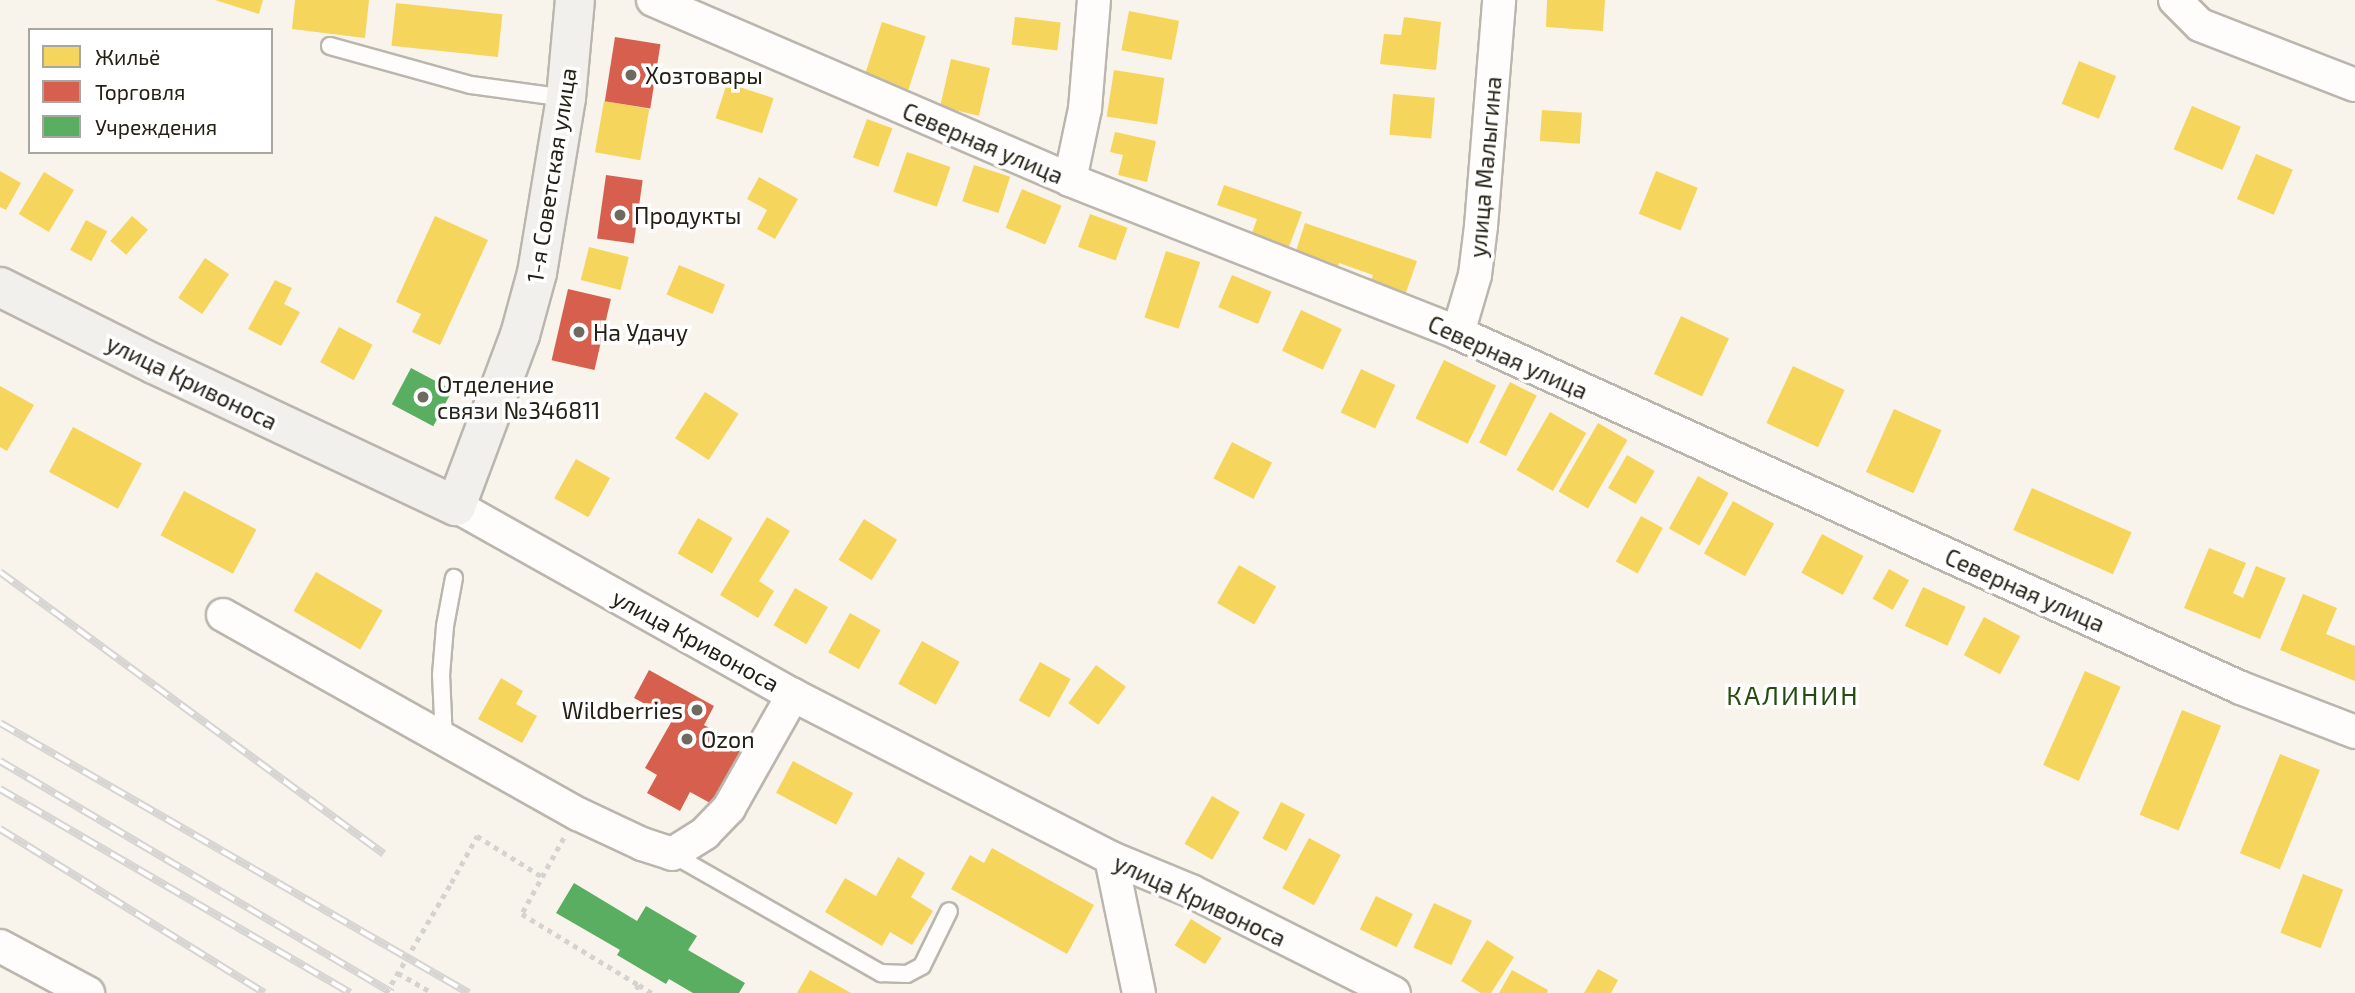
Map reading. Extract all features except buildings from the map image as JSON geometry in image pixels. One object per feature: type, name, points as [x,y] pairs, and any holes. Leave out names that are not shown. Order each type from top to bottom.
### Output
[{"type":"street","name":"1-я Советская улица","points":[[456,506],[520,335],[537,273],[566,98],[575,0]]},
{"type":"street","points":[[1070,180],[1084,109],[1094,0]]},
{"type":"street","name":"улица Малыгина","points":[[1458,333],[1475,275],[1499,0]]},
{"type":"street","points":[[2175,0],[2200,25],[2355,85]]},
{"type":"street","name":"Северная улица","points":[[668,3],[856,90],[1070,180],[1458,333],[2241,688],[2355,732]]},
{"type":"street","name":"улица Кривоноса","points":[[0,287],[153,364],[456,506],[793,695],[1111,858],[1191,891],[1394,993]]},
{"type":"street","points":[[223,615],[578,814],[642,844],[672,854],[705,833],[729,808],[793,695]]},
{"type":"street","points":[[1111,858],[1139,993]]},
{"type":"street","points":[[0,946],[81,992]]},
{"type":"lane","points":[[330,46],[471,85],[566,98]]},
{"type":"lane","points":[[444,740],[441,675],[445,626],[454,578]]},
{"type":"lane","points":[[672,854],[881,973],[907,974],[922,966],[949,911]]},
{"type":"path","points":[[578,814],[522,914],[652,993]]},
{"type":"path","points":[[386,993],[477,836],[541,876]]},
{"type":"path","points":[[398,973],[432,993]]},
{"type":"path","points":[[634,993],[639,985]]},
{"type":"railway","points":[[0,572],[384,854]]},
{"type":"railway","points":[[0,723],[469,993]]},
{"type":"railway","points":[[0,761],[393,993]]},
{"type":"railway","points":[[0,789],[350,993]]},
{"type":"railway","points":[[0,829],[264,993]]},
{"type":"place","name":"Хозтовары","points":[[631,75]]},
{"type":"place","name":"Продукты","points":[[620,215]]},
{"type":"place","name":"На Удачу","points":[[579,332]]},
{"type":"place","name":"Отделение связи №346811","points":[[423,397]]},
{"type":"place","name":"Wildberries","points":[[697,710]]},
{"type":"place","name":"Ozon","points":[[687,739]]},
{"type":"district","name":"КАЛИНИН","points":[[1793,695]]}]
